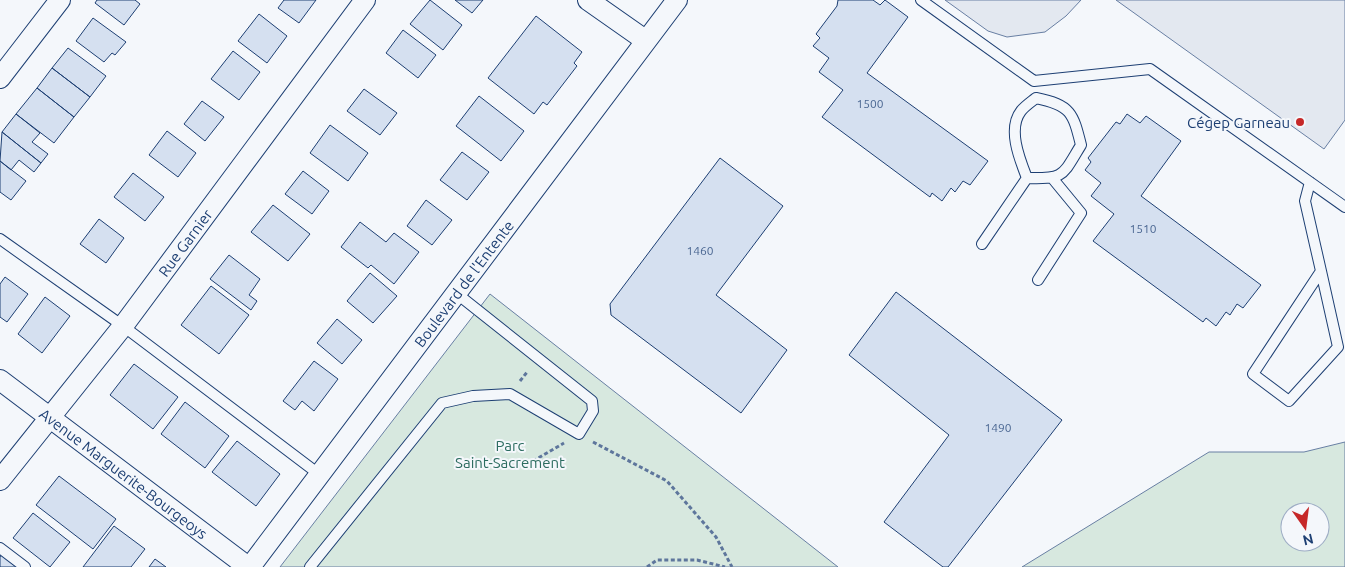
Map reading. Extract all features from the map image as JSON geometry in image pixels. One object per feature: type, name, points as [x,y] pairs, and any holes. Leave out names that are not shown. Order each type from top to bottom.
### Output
[{"type":"street","points":[[0,78],[60,0]]},
{"type":"street","name":"Rue Garnier","points":[[0,480],[51,419],[123,326],[365,0]]},
{"type":"street","points":[[588,0],[645,40]]},
{"type":"street","name":"Boulevard de l'Entente","points":[[249,567],[677,0]]},
{"type":"street","name":"Avenue Marguerite-Bourgeoys","points":[[0,380],[249,567]]},
{"type":"lane","points":[[921,0],[1034,81],[1150,69],[1345,207]]},
{"type":"lane","points":[[1034,81],[1036,98]]},
{"type":"lane","points":[[1027,178],[1019,157],[1015,132],[1020,112],[1036,98]]},
{"type":"lane","points":[[1027,178],[1053,179],[1064,173],[1081,145],[1074,116],[1056,102],[1036,98]]},
{"type":"lane","points":[[982,244],[1027,178]]},
{"type":"lane","points":[[1038,280],[1081,213],[1053,179]]},
{"type":"lane","points":[[1310,182],[1305,201],[1321,271],[1338,347],[1289,401],[1252,374],[1321,271]]},
{"type":"lane","points":[[0,239],[123,326],[320,475]]},
{"type":"lane","points":[[310,567],[442,403],[473,396],[510,394],[580,434],[593,411],[592,401],[456,293]]},
{"type":"lane","points":[[0,548],[25,567]]},
{"type":"path","points":[[510,394],[538,358]]},
{"type":"path","points":[[532,461],[580,434],[667,481],[716,537],[732,567]]},
{"type":"path","points":[[647,567],[657,560],[697,560],[725,567]]},
{"type":"green space","name":"Parc Saint-Sacrement","points":[[490,294],[838,567],[280,567]]},
{"type":"green space","points":[[1345,442],[1345,567],[1022,567],[1209,452],[1304,452]]},
{"type":"shaded area","points":[[945,0],[1081,0],[1066,16],[1045,32],[1007,37],[988,31]]},
{"type":"shaded area","points":[[1116,0],[1345,0],[1345,120],[1324,149]]},
{"type":"building","points":[[97,0],[135,0],[140,4],[124,25],[95,3]]},
{"type":"building","points":[[284,0],[316,0],[299,23],[278,8]]},
{"type":"building","points":[[430,0],[462,25],[443,50],[410,24]]},
{"type":"building","points":[[455,0],[483,0],[472,13]]},
{"type":"building","points":[[838,0],[873,0],[880,5],[885,0],[908,17],[867,73],[988,161],[970,185],[963,181],[955,192],[951,188],[942,201],[932,193],[930,197],[822,117],[843,90],[819,72],[829,58],[813,46],[820,38],[816,34],[837,6]]},
{"type":"building","points":[[259,14],[287,36],[267,63],[238,41]]},
{"type":"building","points":[[536,16],[582,52],[574,63],[577,66],[547,105],[543,102],[534,114],[488,78]]},
{"type":"building","points":[[93,18],[126,42],[115,55],[112,53],[104,62],[76,41]]},
{"type":"building","points":[[403,30],[436,55],[418,78],[386,53]]},
{"type":"building","points":[[68,48],[106,76],[90,97],[52,68]]},
{"type":"building","points":[[233,51],[260,72],[239,100],[211,79]]},
{"type":"building","points":[[52,68],[90,97],[74,117],[37,88]]},
{"type":"building","points":[[37,88],[74,117],[54,143],[16,114]]},
{"type":"building","points":[[364,89],[397,113],[380,135],[347,111]]},
{"type":"building","points":[[479,96],[524,131],[501,161],[456,126]]},
{"type":"building","points":[[202,101],[224,117],[205,141],[184,124]]},
{"type":"building","points":[[16,114],[40,133],[32,142],[48,154],[41,163],[2,132]]},
{"type":"building","points":[[1127,114],[1140,123],[1146,116],[1181,141],[1141,196],[1261,285],[1243,308],[1237,304],[1230,315],[1226,312],[1216,326],[1206,318],[1203,322],[1093,241],[1114,214],[1091,196],[1101,183],[1085,170],[1091,162],[1088,158],[1116,122],[1120,124]]},
{"type":"building","points":[[330,125],[368,153],[348,181],[310,153]]},
{"type":"building","points":[[167,131],[196,153],[178,177],[149,155]]},
{"type":"building","points":[[2,132],[41,163],[34,172],[19,160],[11,170],[0,161]]},
{"type":"building","points":[[462,152],[489,172],[467,200],[440,180]]},
{"type":"building","points":[[720,158],[783,206],[716,295],[787,350],[741,413],[611,315],[610,304]]},
{"type":"building","points":[[0,161],[26,181],[11,200],[0,192]]},
{"type":"building","points":[[303,171],[329,191],[312,214],[285,194]]},
{"type":"building","points":[[133,173],[164,197],[145,221],[114,197]]},
{"type":"building","points":[[426,200],[452,220],[432,245],[407,226]]},
{"type":"building","points":[[273,205],[310,234],[288,261],[251,232]]},
{"type":"building","points":[[99,219],[124,238],[106,263],[80,244]]},
{"type":"building","points":[[360,222],[386,242],[394,233],[419,252],[394,284],[371,265],[368,268],[341,247]]},
{"type":"building","points":[[229,255],[260,279],[249,295],[257,301],[251,310],[210,279]]},
{"type":"building","points":[[370,273],[397,296],[373,323],[347,301]]},
{"type":"building","points":[[5,277],[28,294],[7,322],[0,317],[0,284]]},
{"type":"building","points":[[211,286],[249,315],[219,354],[181,325]]},
{"type":"building","points":[[896,292],[1062,420],[948,567],[943,567],[884,522],[949,435],[849,355]]},
{"type":"building","points":[[45,297],[70,316],[42,353],[18,334]]},
{"type":"building","points":[[337,319],[362,340],[342,364],[317,343]]},
{"type":"building","points":[[314,361],[338,379],[314,411],[302,401],[295,410],[283,401]]},
{"type":"building","points":[[134,364],[178,397],[153,429],[110,395]]},
{"type":"building","points":[[185,402],[229,436],[205,468],[161,434]]},
{"type":"building","points":[[237,441],[280,474],[256,506],[212,472]]},
{"type":"building","points":[[59,476],[116,519],[93,549],[36,505]]},
{"type":"building","points":[[33,513],[70,542],[50,567],[13,538]]},
{"type":"building","points":[[114,526],[145,549],[131,567],[83,567]]},
{"type":"building","points":[[3,552],[23,567],[0,567],[0,557]]},
{"type":"building","points":[[155,559],[166,567],[149,567]]},
{"type":"place","name":"Cégep Garneau","points":[[1300,122]]}]
